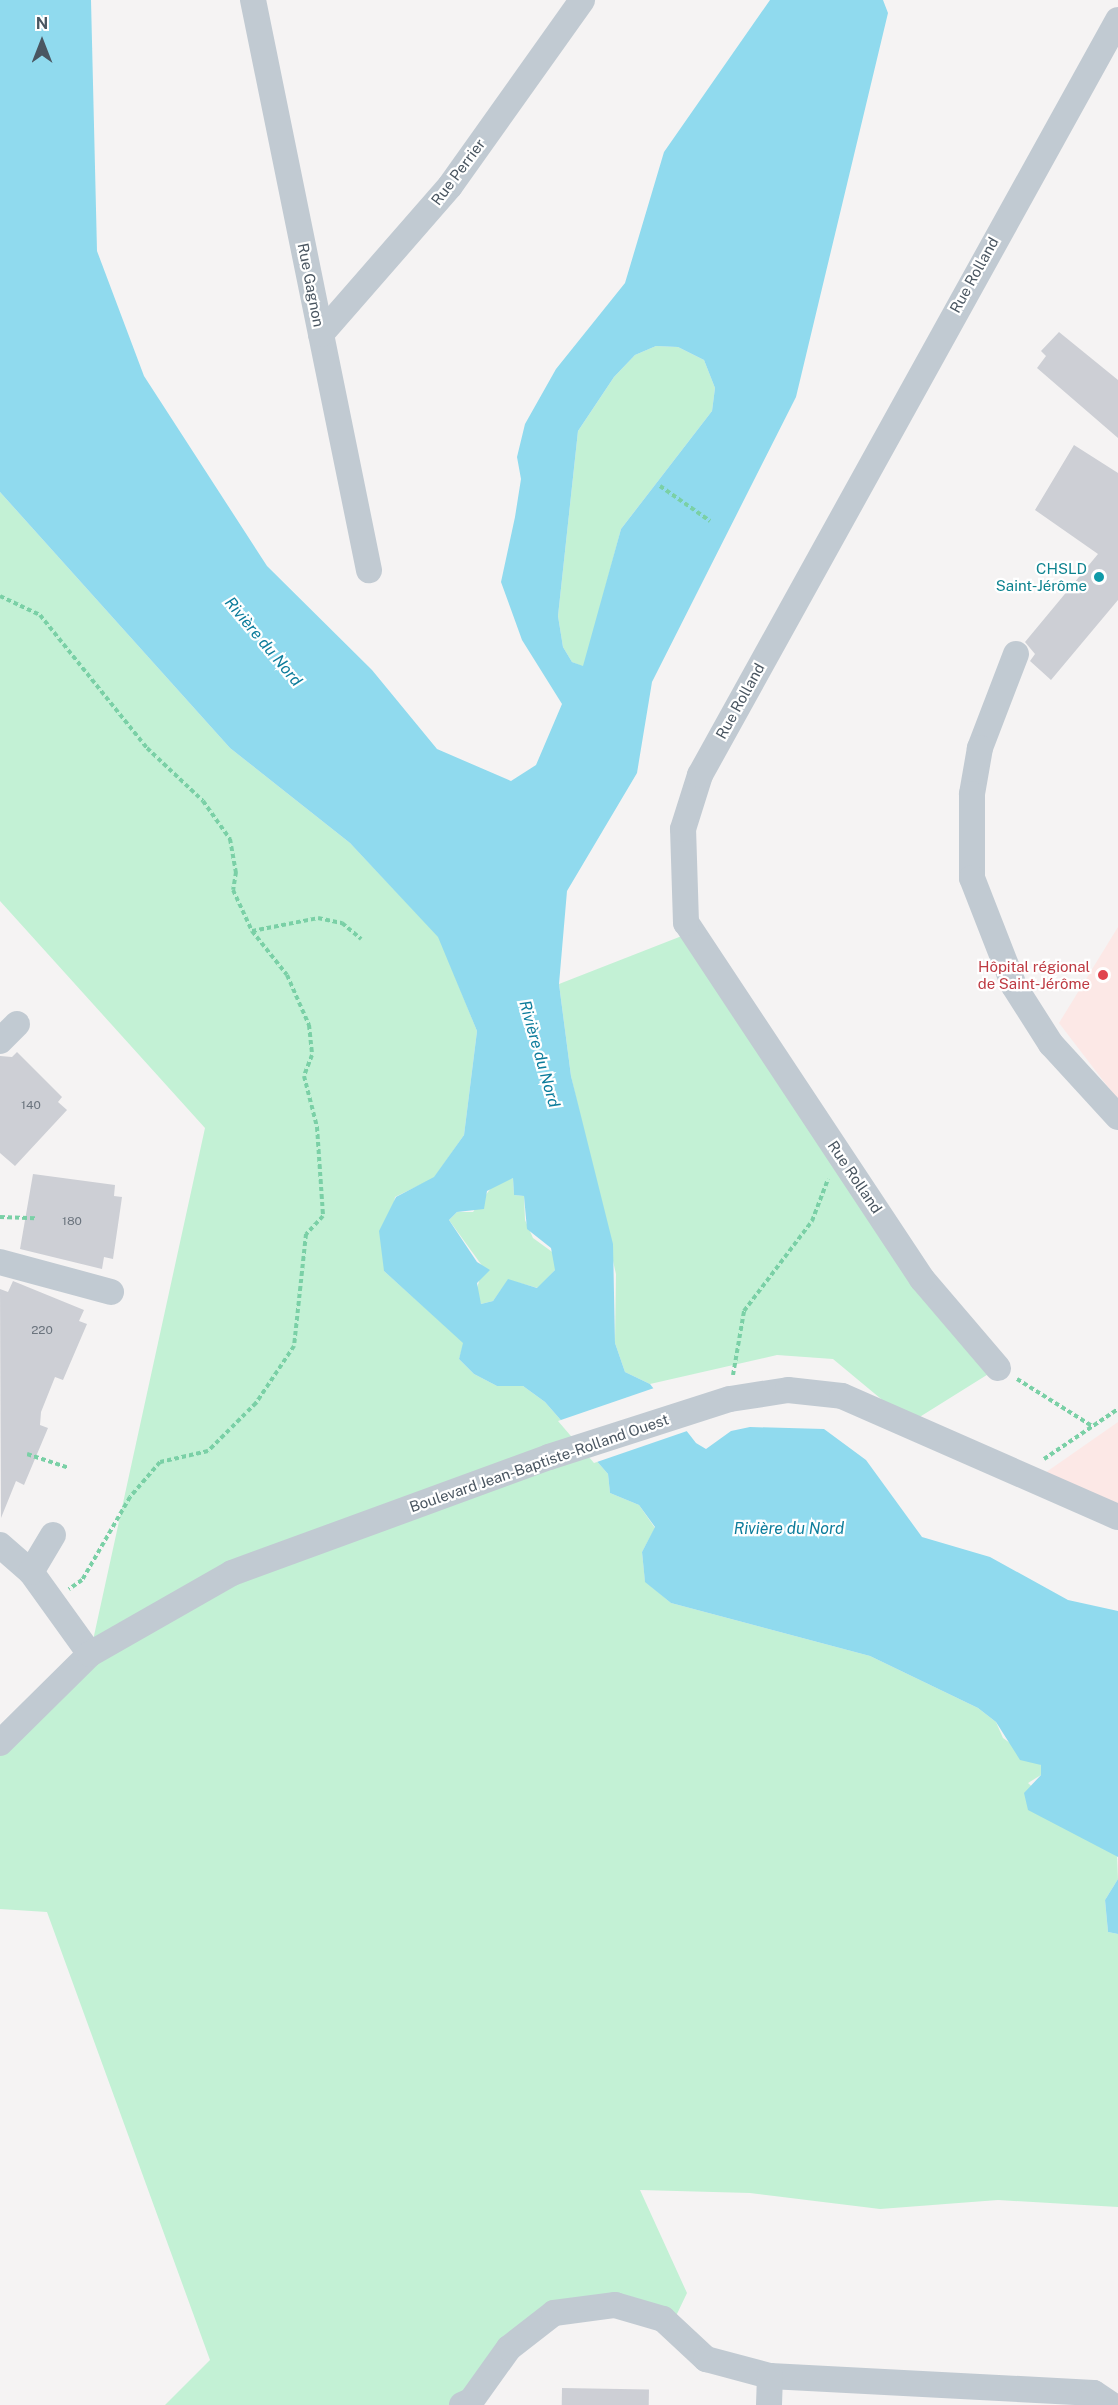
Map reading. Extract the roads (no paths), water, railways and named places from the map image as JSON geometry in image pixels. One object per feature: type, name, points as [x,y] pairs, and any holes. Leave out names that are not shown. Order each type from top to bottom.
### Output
[{"type":"street","name":"Rue Gagnon","points":[[253,0],[369,570]]},
{"type":"street","name":"Rue Perrier","points":[[321,334],[450,186],[582,0]]},
{"type":"street","name":"Rue Rolland","points":[[998,1368],[922,1279],[686,923],[682,829],[700,775],[1118,20]]},
{"type":"street","points":[[1016,654],[980,748],[972,794],[972,878],[1014,986],[1051,1044],[1118,1118]]},
{"type":"street","points":[[0,1262],[111,1292]]},
{"type":"street","name":"Boulevard Jean-Baptiste-Rolland Ouest","points":[[0,1743],[90,1654],[232,1573],[549,1457],[729,1398],[788,1390],[842,1396],[1118,1516]]},
{"type":"street","points":[[31,1572],[53,1535]]},
{"type":"street","points":[[0,1545],[31,1572],[90,1654]]},
{"type":"street","points":[[462,2405],[471,2401],[509,2348],[554,2313],[615,2305],[663,2319],[706,2359],[770,2376],[1094,2393],[1112,2405]]},
{"type":"street","points":[[769,2405],[770,2376]]},
{"type":"water","name":"Rivière du Nord","points":[[0,0],[91,0],[97,251],[144,376],[267,566],[372,670],[437,749],[511,781],[536,765],[562,704],[522,640],[501,582],[521,479],[517,457],[525,424],[556,369],[625,283],[664,152],[770,0],[883,0],[888,13],[796,397],[652,682],[637,773],[567,891],[559,984],[571,1076],[613,1244],[615,1343],[625,1372],[650,1384],[696,1443],[706,1449],[731,1431],[750,1427],[824,1429],[866,1460],[922,1537],[990,1557],[1068,1600],[1118,1611],[1118,1857],[1028,1810],[1024,1793],[1041,1775],[1041,1765],[1020,1760],[996,1722],[978,1708],[870,1656],[671,1603],[645,1582],[642,1552],[655,1527],[639,1505],[610,1493],[608,1474],[545,1402],[523,1386],[497,1386],[474,1374],[459,1359],[463,1343],[384,1271],[379,1231],[396,1197],[434,1177],[464,1135],[477,1031],[438,937],[350,843],[230,748],[0,492]],"holes":[[[656,346],[678,347],[704,360],[715,388],[712,411],[621,529],[583,666],[572,662],[563,647],[558,616],[578,431],[614,377],[635,355]],[[513,1178],[514,1195],[524,1196],[527,1229],[551,1248],[555,1270],[537,1288],[508,1279],[493,1301],[481,1304],[477,1283],[490,1270],[477,1262],[449,1220],[457,1212],[484,1209],[487,1191]]]},
{"type":"water","points":[[1118,1879],[1118,1934],[1108,1932],[1105,1900]]},
{"type":"place","name":"CHSLD Saint-Jérôme","points":[[1099,577]]},
{"type":"place","name":"Hôpital régional de Saint-Jérôme","points":[[1103,975]]}]
